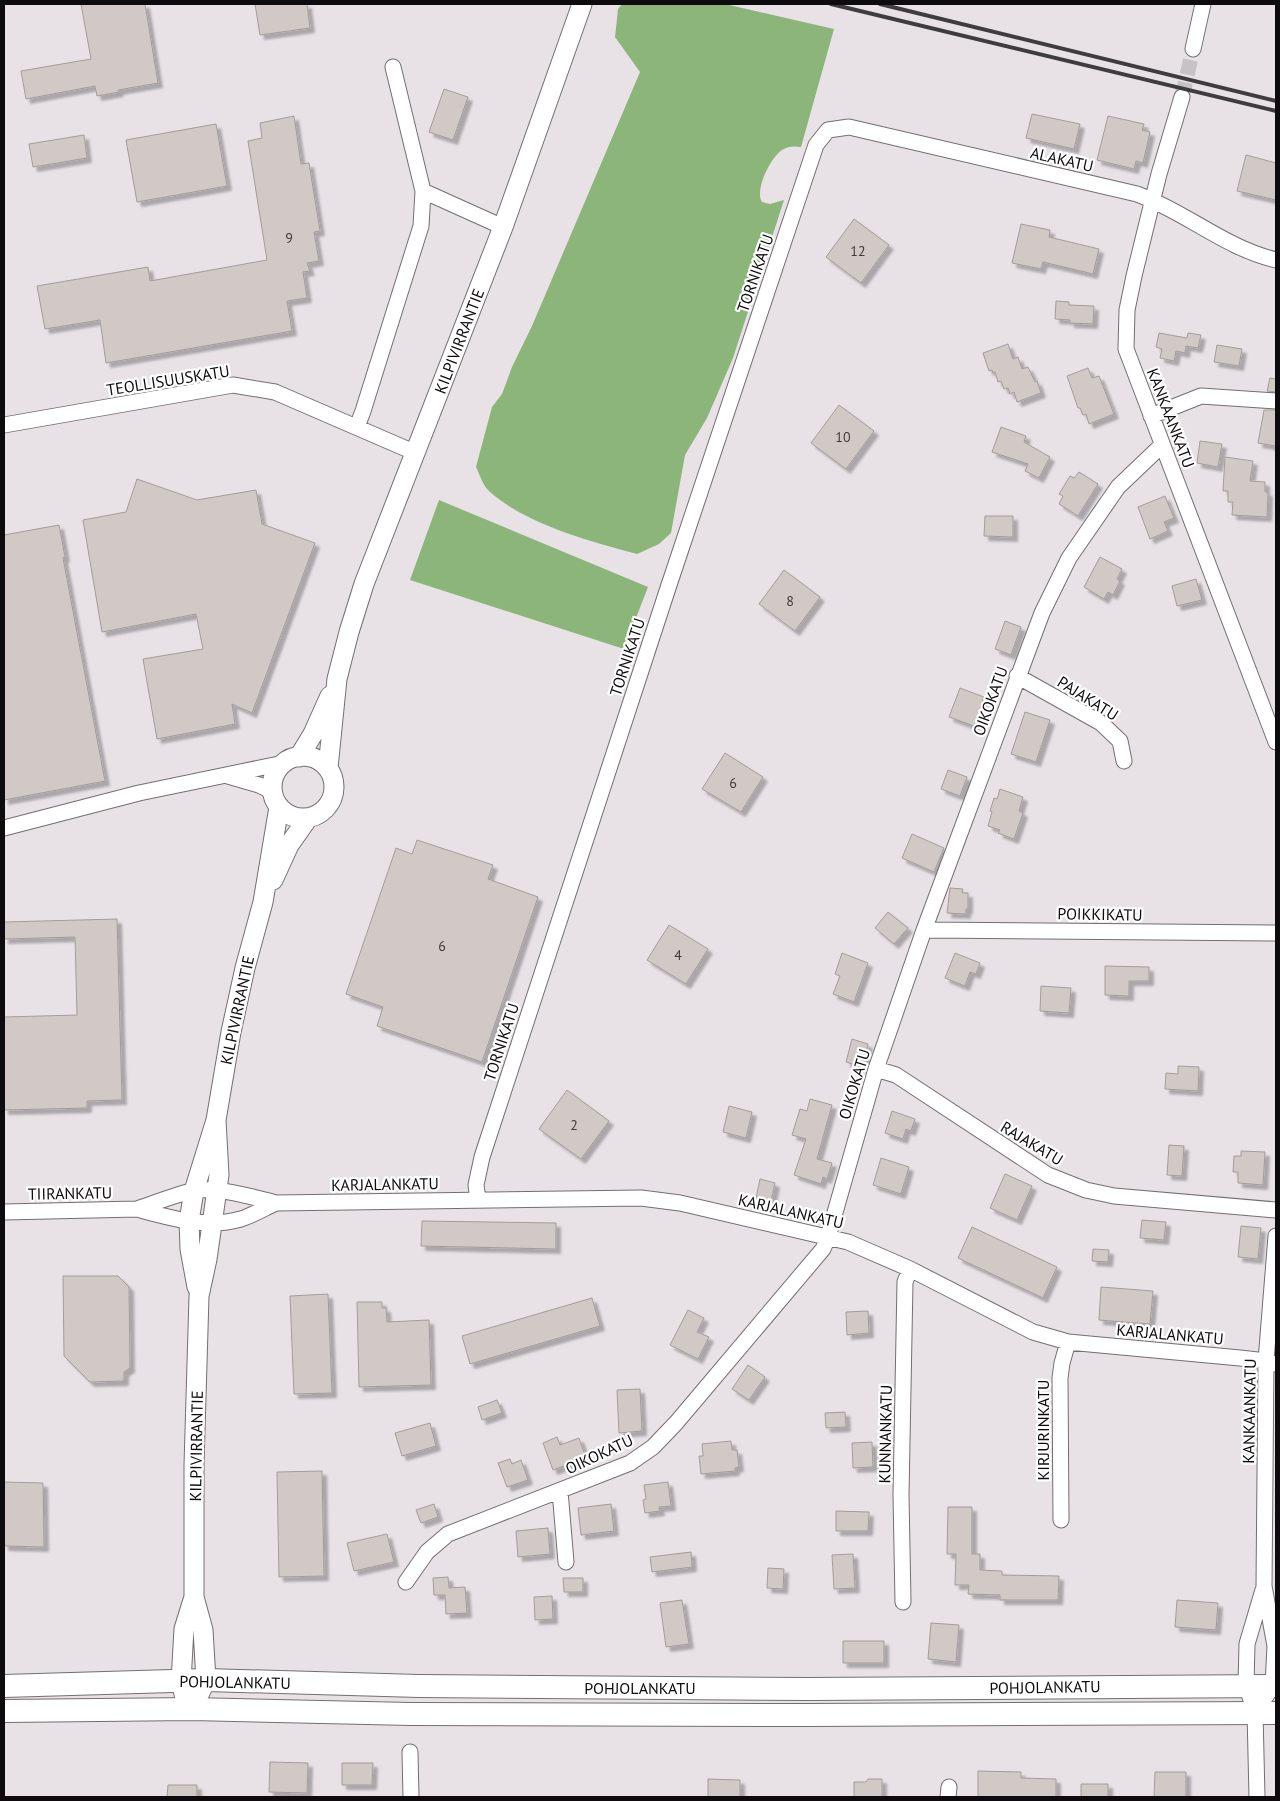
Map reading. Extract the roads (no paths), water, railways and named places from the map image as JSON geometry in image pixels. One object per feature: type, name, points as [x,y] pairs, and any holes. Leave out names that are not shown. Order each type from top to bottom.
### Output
[{"type":"main road","name":"POHJOLANKATU","points":[[4,1686],[206,1680],[419,1686],[808,1689],[1274,1686]]},
{"type":"main road","name":"POHJOLANKATU","points":[[4,1711],[192,1709],[411,1714],[808,1715],[1266,1712]]},
{"type":"street","name":"KILPIVIRRANTIE","points":[[328,768],[337,679],[364,584],[503,228],[582,4]]},
{"type":"street","points":[[1193,49],[1203,4]]},
{"type":"street","points":[[356,427],[363,411],[421,226],[423,191],[392,67]]},
{"type":"street","name":"KANKAANKATU","points":[[1182,98],[1153,200],[1127,310],[1126,349],[1276,742]]},
{"type":"street","name":"ALAKATU","points":[[828,130],[849,127],[1136,194],[1169,208],[1251,254],[1276,260]]},
{"type":"street","name":"TORNIKATU","points":[[478,1200],[476,1185],[482,1157],[666,594],[816,145],[828,130]]},
{"type":"street","points":[[423,191],[503,228]]},
{"type":"street","name":"TEOLLISUUSKATU","points":[[4,425],[233,385],[275,392],[416,452]]},
{"type":"street","points":[[1151,416],[1202,396],[1276,401]]},
{"type":"street","name":"OIKOKATU","points":[[406,1582],[428,1552],[448,1534],[630,1462],[653,1447],[676,1423],[823,1249],[876,1069],[924,930],[1042,613],[1069,558],[1118,487],[1162,445]]},
{"type":"street","name":"PAJAKATU","points":[[1017,676],[1101,723],[1120,741],[1124,762]]},
{"type":"street","name":"KILPIVIRRANTIE","points":[[292,760],[313,734],[337,679]]},
{"type":"street","points":[[4,828],[139,793],[292,760],[315,758],[328,768],[334,783],[332,799],[322,812],[308,818],[292,816],[260,785],[224,775]]},
{"type":"street","points":[[276,799],[274,776],[292,760]]},
{"type":"street","name":"KILPIVIRRANTIE","points":[[199,1296],[190,1249],[189,1221],[194,1191],[216,1120],[231,1032],[245,968],[263,902],[276,799]]},
{"type":"street","name":"KILPIVIRRANTIE","points":[[263,902],[289,845],[308,818]]},
{"type":"street","name":"POIKKIKATU","points":[[924,930],[1276,933]]},
{"type":"street","name":"RAJAKATU","points":[[876,1069],[896,1075],[1048,1176],[1086,1190],[1114,1196],[1276,1210]]},
{"type":"street","name":"KILPIVIRRANTIE","points":[[192,1709],[206,1680],[203,1630],[194,1597],[194,1465],[199,1296],[207,1259],[218,1175],[216,1120]]},
{"type":"street","name":"TIIRANKATU","points":[[4,1212],[137,1209],[194,1191],[216,1191]]},
{"type":"street","name":"KARJALANKATU","points":[[216,1191],[276,1203],[642,1198],[680,1203],[828,1237],[865,1249],[910,1269],[1033,1332],[1068,1342],[1271,1363]]},
{"type":"street","name":"KARJALANKATU","points":[[189,1221],[211,1223],[240,1219],[276,1203]]},
{"type":"street","name":"TIIRANKATU","points":[[137,1209],[167,1218],[189,1221]]},
{"type":"street","name":"KANKAANKATU","points":[[1274,1686],[1275,1646],[1264,1586],[1276,1236]]},
{"type":"street","name":"KUNNANKATU","points":[[903,1602],[901,1495],[905,1282],[910,1269]]},
{"type":"street","name":"KIRJURINKATU","points":[[1061,1520],[1060,1378],[1068,1342]]},
{"type":"street","points":[[560,1491],[566,1562]]},
{"type":"street","name":"KANKAANKATU","points":[[1256,1797],[1266,1712],[1246,1685],[1247,1644],[1264,1586]]},
{"type":"street","name":"KILPIVIRRANTIE","points":[[192,1709],[184,1694],[181,1681],[184,1629],[194,1597]]},
{"type":"street","points":[[1266,1712],[1274,1686]]},
{"type":"street","points":[[410,1752],[411,1797]]},
{"type":"tunnel","points":[[1182,97],[1193,49]]},
{"type":"railway","points":[[831,4],[1276,111]]},
{"type":"railway","points":[[880,4],[1276,101]]}]
